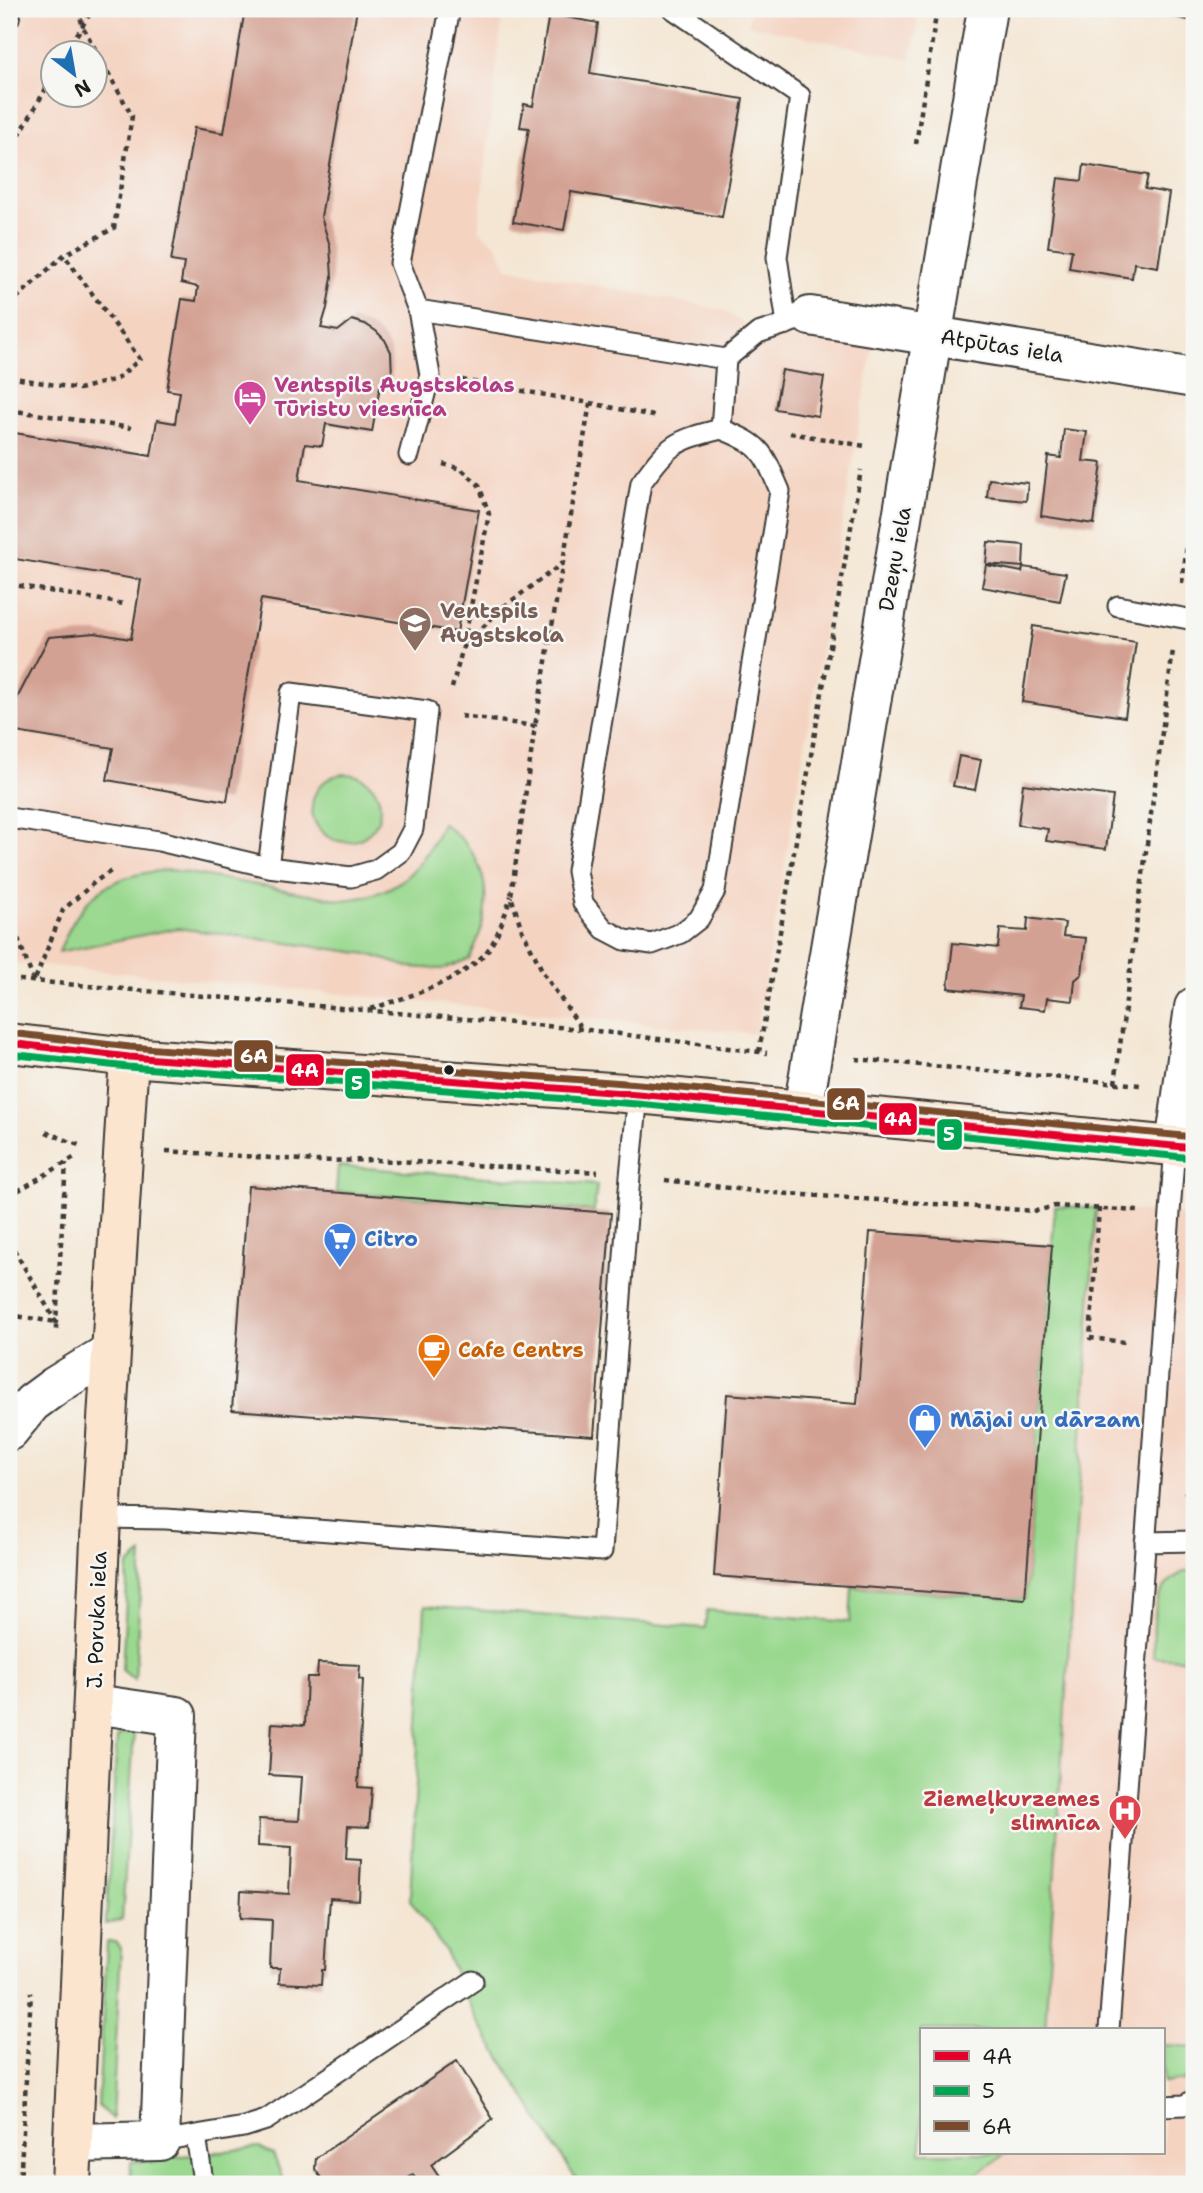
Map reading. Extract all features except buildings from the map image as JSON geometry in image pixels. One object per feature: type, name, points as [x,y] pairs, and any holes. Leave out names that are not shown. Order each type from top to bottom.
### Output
[{"type":"street","name":"Dzeņu iela","points":[[803,1110],[987,9]]},
{"type":"street","name":"Atpūtas iela","points":[[798,320],[933,335],[1194,379]]},
{"type":"street","points":[[9,1043],[129,1057],[638,1094],[1185,1147],[1183,1090],[1194,1007]]},
{"type":"street","name":"J. Poruka iela","points":[[71,2184],[101,1518],[129,1057]]},
{"type":"street","points":[[9,1431],[32,1403],[110,1352]]},
{"type":"street","points":[[74,2143],[178,2138],[177,1716],[94,1704]]},
{"type":"lane","points":[[9,18],[11,9]]},
{"type":"lane","points":[[409,455],[430,374],[418,310],[400,263],[450,9]]},
{"type":"lane","points":[[673,9],[800,96],[777,257],[798,320],[758,333],[726,359],[721,429]]},
{"type":"lane","points":[[418,310],[726,359]]},
{"type":"lane","points":[[721,429],[751,440],[767,461],[780,491],[715,891],[699,919],[681,933],[652,944],[625,940],[604,929],[583,903],[577,871],[641,483],[665,451],[687,438],[721,429]]},
{"type":"lane","points":[[1118,606],[1186,619]]},
{"type":"lane","points":[[9,818],[159,841],[268,867],[351,877],[376,870],[401,852],[413,829],[436,713],[291,693],[268,867]]},
{"type":"lane","points":[[101,1518],[166,1519],[602,1550],[638,1094]]},
{"type":"lane","points":[[1109,2028],[1170,1214],[1185,1147]]},
{"type":"lane","points":[[1145,1542],[1194,1541]]},
{"type":"lane","points":[[203,2181],[178,2138],[244,2127],[267,2120],[473,1981]]},
{"type":"lane","points":[[1164,2106],[1184,2105],[1194,2100]]},
{"type":"path","points":[[9,305],[64,255],[114,228],[132,116],[83,27],[78,9]]},
{"type":"path","points":[[76,38],[93,9]]},
{"type":"path","points":[[914,155],[937,9]]},
{"type":"path","points":[[9,153],[38,102]]},
{"type":"path","points":[[9,377],[79,389],[117,379],[140,359],[64,255]]},
{"type":"path","points":[[368,1010],[438,984],[470,967],[489,948],[502,924],[511,896],[535,726],[590,403],[430,374]]},
{"type":"path","points":[[9,410],[131,428]]},
{"type":"path","points":[[784,430],[794,435],[865,446]]},
{"type":"path","points":[[9,979],[582,1029],[759,1052],[867,434]]},
{"type":"path","points":[[409,455],[461,469],[480,485],[489,514],[463,647],[436,713],[535,726]]},
{"type":"path","points":[[1115,1083],[1186,619],[1194,492]]},
{"type":"path","points":[[463,647],[502,608],[564,562]]},
{"type":"path","points":[[9,583],[124,604]]},
{"type":"path","points":[[34,982],[63,910],[96,881],[159,841]]},
{"type":"path","points":[[511,896],[522,930],[544,974],[582,1029]]},
{"type":"path","points":[[9,921],[34,982]]},
{"type":"path","points":[[848,1058],[1183,1090]]},
{"type":"path","points":[[9,1196],[88,1150],[46,1132]]},
{"type":"path","points":[[161,1151],[317,1161],[378,1160],[630,1175],[790,1194],[1036,1210],[1055,1206],[1170,1214]]},
{"type":"path","points":[[56,1322],[66,1163]]},
{"type":"path","points":[[1099,1208],[1090,1338],[1160,1347]]},
{"type":"path","points":[[9,1241],[56,1322]]},
{"type":"path","points":[[9,1315],[56,1322]]},
{"type":"path","points":[[20,2184],[31,1992]]},
{"type":"shaded area","name":"Ventspils Augstskola","points":[[9,9],[503,9],[478,230],[497,245],[507,268],[723,310],[758,333],[806,341],[873,344],[756,1034],[9,962]]},
{"type":"shaded area","points":[[750,9],[920,9],[911,59],[748,25]]},
{"type":"shaded area","name":"Ziemeļkurzemes slimnīca","points":[[1096,1208],[1194,1215],[1194,2184],[964,2184],[1005,2154],[1164,2154],[1164,2028],[1045,2028]]},
{"type":"green space","points":[[346,774],[359,777],[370,784],[377,795],[380,808],[377,821],[370,832],[359,839],[346,842],[333,839],[322,832],[315,821],[312,808],[315,795],[322,784],[333,777]]},
{"type":"green space","points":[[442,823],[459,837],[480,868],[485,903],[483,921],[469,959],[443,969],[408,967],[368,954],[178,928],[59,952],[77,915],[88,901],[100,890],[131,876],[172,870],[342,900],[361,898],[392,887],[416,868]]},
{"type":"green space","points":[[338,1166],[597,1185],[594,1211],[336,1192]]},
{"type":"green space","points":[[1055,1206],[1096,1208],[1045,2028],[920,2028],[920,2154],[1005,2154],[964,2184],[579,2184],[476,2019],[444,1949],[410,1900],[425,1606],[705,1628],[707,1610],[850,1622],[852,1587],[1025,1599]]},
{"type":"green space","points":[[142,1554],[135,1680],[122,1670],[128,1566]]},
{"type":"green space","points":[[1186,1571],[1194,1571],[1194,1660],[1153,1657],[1154,1618],[1159,1596],[1174,1578]]},
{"type":"green space","points":[[134,1734],[122,1920],[106,1924],[117,1737]]},
{"type":"green space","points":[[107,1942],[116,1942],[121,1948],[112,2119],[98,2106]]},
{"type":"green space","points":[[1164,2045],[1194,2047],[1194,2072],[1184,2080],[1164,2083]]},
{"type":"green space","points":[[259,2147],[273,2154],[285,2184],[130,2184],[131,2162]]},
{"type":"transit line","name":"6A","points":[[10,1033],[130,1047],[639,1084],[1194,1137]]},
{"type":"transit line","name":"4A","points":[[9,1043],[129,1057],[638,1094],[1194,1148]]},
{"type":"transit line","name":"5","points":[[9,1054],[128,1067],[637,1104],[1193,1158]]},
{"type":"place","name":"Ventspils Augstskolas Tūristu viesnīca","points":[[250,427]]},
{"type":"place","name":"Ventspils Augstskola","points":[[415,653]]},
{"type":"place","name":"Citro","points":[[340,1269]]},
{"type":"place","name":"Cafe Centrs","points":[[434,1380]]},
{"type":"place","name":"Mājai un dārzam","points":[[925,1450]]},
{"type":"place","name":"Ziemeļkurzemes slimnīca","points":[[1125,1841]]}]
